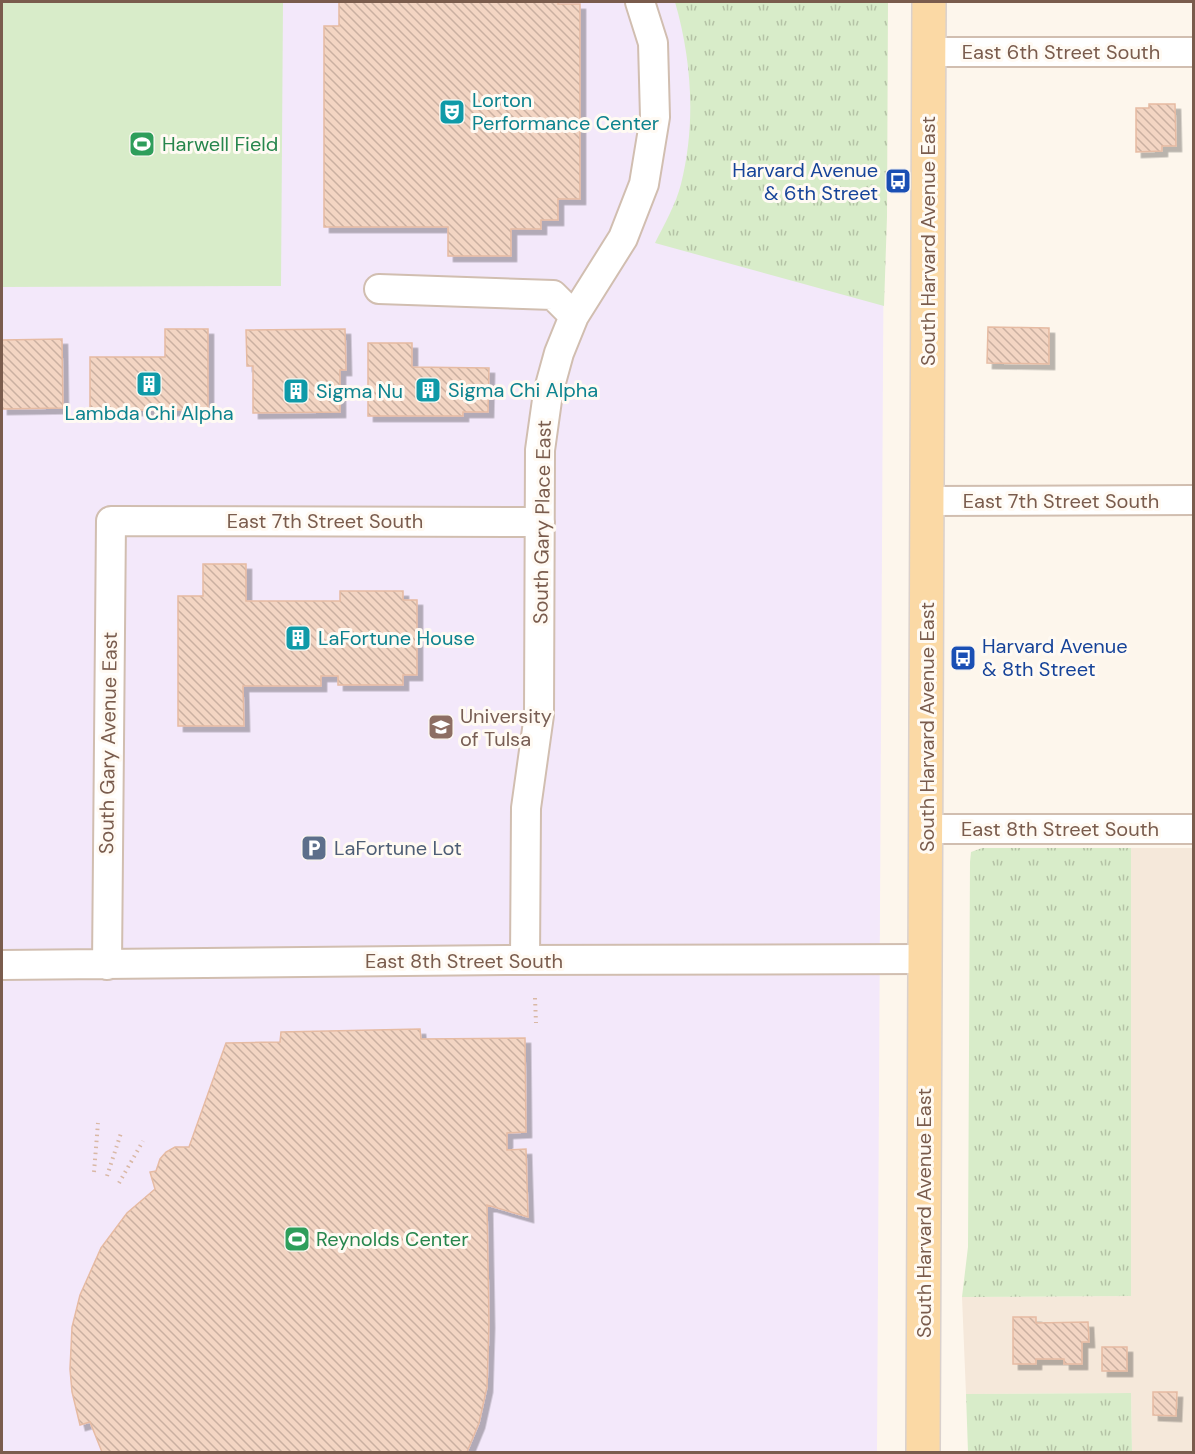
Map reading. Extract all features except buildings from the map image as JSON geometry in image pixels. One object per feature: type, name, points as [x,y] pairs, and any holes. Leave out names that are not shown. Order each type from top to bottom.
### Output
[{"type":"main road","name":"South Harvard Avenue East","points":[[923,1452],[928,2]]},
{"type":"street","name":"South Gary Place East","points":[[525,960],[526,808],[539,715],[540,450],[543,422],[559,353],[574,316],[623,238],[644,184],[655,117],[653,43],[640,2]]},
{"type":"street","name":"East 6th Street South","points":[[928,52],[1194,52]]},
{"type":"street","points":[[379,289],[553,294],[574,316]]},
{"type":"street","name":"East 7th Street South","points":[[928,501],[1194,500]]},
{"type":"street","name":"East 7th Street South","points":[[111,521],[540,522]]},
{"type":"street","name":"South Gary Avenue East","points":[[107,964],[111,521]]},
{"type":"street","name":"East 8th Street South","points":[[926,830],[1194,830]]},
{"type":"street","name":"East 8th Street South","points":[[2,964],[926,959]]},
{"type":"path","points":[[535,998],[536,1023]]},
{"type":"path","points":[[94,1172],[98,1123]]},
{"type":"path","points":[[107,1176],[121,1133]]},
{"type":"path","points":[[118,1183],[143,1141]]},
{"type":"shaded area","name":"University of Tulsa","points":[[2,2],[885,2],[877,1452],[2,1452]]},
{"type":"shaded area","points":[[1131,848],[1193,848],[1193,1452],[1132,1452],[1131,1393],[966,1394],[962,1297],[1131,1296]]},
{"type":"green space","name":"Harwell Field","points":[[2,2],[283,2],[281,286],[2,287]]},
{"type":"green space","points":[[675,2],[888,2],[887,217],[884,306],[655,243],[679,192],[689,139],[688,70]]},
{"type":"green space","points":[[982,848],[1131,848],[1131,1296],[962,1297],[968,1247],[970,862],[971,852]]},
{"type":"green space","points":[[1131,1393],[1132,1452],[968,1452],[966,1394]]},
{"type":"place","name":"Lorton Performance Center","points":[[452,112]]},
{"type":"place","name":"Harwell Field","points":[[142,144]]},
{"type":"place","name":"Harvard Avenue & 6th Street","points":[[898,181]]},
{"type":"place","name":"Lambda Chi Alpha","points":[[149,384]]},
{"type":"place","name":"Sigma Chi Alpha","points":[[428,390]]},
{"type":"place","name":"Sigma Nu","points":[[296,391]]},
{"type":"place","name":"LaFortune House","points":[[298,638]]},
{"type":"place","name":"Harvard Avenue & 8th Street","points":[[963,658]]},
{"type":"place","name":"University of Tulsa","points":[[441,727]]},
{"type":"place","name":"LaFortune Lot","points":[[314,848]]},
{"type":"place","name":"Reynolds Center","points":[[297,1239]]}]
